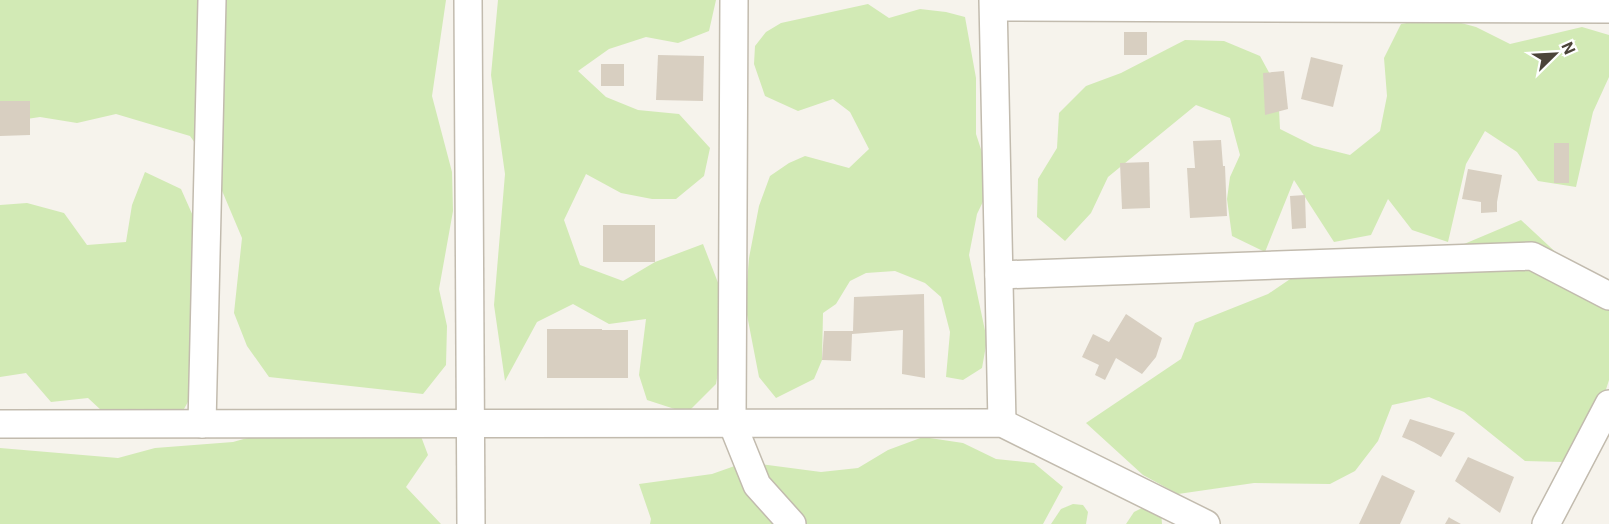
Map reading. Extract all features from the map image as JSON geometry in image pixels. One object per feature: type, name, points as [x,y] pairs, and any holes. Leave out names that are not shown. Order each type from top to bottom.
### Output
[{"type":"street","points":[[202,424],[212,0]]},
{"type":"street","points":[[468,0],[471,524]]},
{"type":"street","points":[[734,0],[732,423],[757,485],[792,524]]},
{"type":"street","points":[[1002,423],[994,4],[1609,9]]},
{"type":"street","points":[[999,275],[1532,256],[1609,296]]},
{"type":"street","points":[[1546,524],[1609,404]]},
{"type":"street","points":[[0,424],[1002,423],[1206,524]]},
{"type":"green space","points":[[0,0],[446,0],[432,96],[452,172],[453,211],[439,289],[447,326],[446,365],[423,394],[269,377],[247,346],[234,313],[242,238],[212,167],[190,136],[116,114],[77,123],[40,117],[0,123]]},
{"type":"green space","points":[[498,0],[716,0],[709,31],[678,43],[646,37],[609,49],[578,71],[606,97],[638,110],[679,114],[710,148],[704,176],[676,199],[652,199],[621,193],[586,174],[564,220],[580,265],[623,281],[655,262],[703,244],[729,311],[716,384],[687,413],[647,400],[639,375],[646,319],[609,324],[573,304],[537,322],[505,381],[494,305],[505,174],[491,75]]},
{"type":"green space","points":[[868,4],[889,18],[920,9],[965,17],[976,78],[976,134],[992,183],[977,214],[969,255],[987,340],[982,368],[963,380],[946,377],[950,332],[941,297],[925,283],[895,271],[866,273],[850,281],[836,304],[823,313],[822,360],[814,379],[776,398],[759,377],[747,315],[746,295],[749,258],[759,206],[770,176],[789,163],[805,156],[849,168],[869,149],[850,112],[833,99],[798,111],[765,96],[754,64],[755,46],[766,32],[781,23]]},
{"type":"green space","points":[[1439,17],[1476,27],[1510,44],[1582,27],[1609,35],[1609,77],[1593,112],[1576,187],[1538,181],[1517,152],[1485,131],[1466,164],[1448,242],[1412,230],[1388,199],[1371,235],[1334,242],[1294,180],[1265,252],[1232,236],[1227,199],[1230,177],[1240,155],[1230,118],[1196,105],[1108,177],[1091,213],[1065,241],[1037,217],[1038,179],[1057,148],[1059,113],[1086,86],[1121,73],[1185,40],[1224,41],[1260,56],[1278,89],[1280,129],[1314,146],[1350,155],[1380,131],[1387,96],[1384,58],[1401,24]]},
{"type":"green space","points":[[145,172],[181,189],[197,225],[204,373],[184,409],[152,429],[115,423],[88,398],[51,402],[26,373],[0,377],[0,205],[27,203],[64,213],[87,245],[126,242],[132,205]]},
{"type":"green space","points":[[1521,220],[1605,298],[1609,305],[1609,380],[1602,402],[1562,462],[1525,461],[1464,412],[1429,397],[1392,405],[1378,441],[1355,471],[1330,484],[1254,483],[1178,494],[1143,475],[1086,423],[1181,359],[1195,323],[1268,294],[1299,273],[1412,266]]},
{"type":"green space","points":[[305,422],[419,431],[428,455],[406,487],[441,524],[0,524],[0,448],[118,458],[155,448],[233,442]]},
{"type":"green space","points":[[923,437],[963,443],[996,459],[1034,463],[1063,487],[1043,524],[650,524],[651,519],[639,484],[712,474],[746,462],[821,472],[858,468],[888,450]]},
{"type":"green space","points":[[1160,499],[1162,524],[1126,524],[1134,512]]},
{"type":"green space","points":[[1073,504],[1083,505],[1088,512],[1086,524],[1051,524],[1061,509]]},
{"type":"building","points":[[1124,32],[1147,32],[1147,55],[1124,55]]},
{"type":"building","points":[[658,55],[704,56],[703,101],[656,100]]},
{"type":"building","points":[[1311,57],[1343,65],[1333,107],[1301,99]]},
{"type":"building","points":[[601,64],[624,64],[624,86],[601,86]]},
{"type":"building","points":[[1284,71],[1288,109],[1265,115],[1263,73]]},
{"type":"building","points":[[0,101],[30,101],[30,135],[0,136]]},
{"type":"building","points":[[1221,140],[1223,166],[1225,166],[1227,216],[1190,218],[1187,168],[1195,168],[1193,141]]},
{"type":"building","points":[[1554,143],[1569,143],[1569,183],[1554,183]]},
{"type":"building","points":[[1149,162],[1150,208],[1122,209],[1120,163]]},
{"type":"building","points":[[1468,169],[1502,175],[1497,212],[1481,213],[1481,202],[1462,199]]},
{"type":"building","points":[[1305,195],[1306,228],[1292,229],[1290,196]]},
{"type":"building","points":[[603,225],[655,225],[655,262],[603,262]]},
{"type":"building","points":[[924,294],[925,378],[902,374],[903,330],[852,334],[851,361],[822,360],[824,331],[853,331],[854,297]]},
{"type":"building","points":[[1126,314],[1162,338],[1156,357],[1142,374],[1116,358],[1105,380],[1095,375],[1099,365],[1082,357],[1093,334],[1109,342]]},
{"type":"building","points":[[547,329],[628,330],[628,378],[547,378]]},
{"type":"building","points":[[1410,419],[1455,433],[1441,457],[1402,437]]},
{"type":"building","points":[[1468,457],[1514,477],[1500,513],[1455,481]]},
{"type":"building","points":[[1382,475],[1415,491],[1400,524],[1359,524]]},
{"type":"building","points":[[1450,518],[1461,524],[1445,524]]}]
